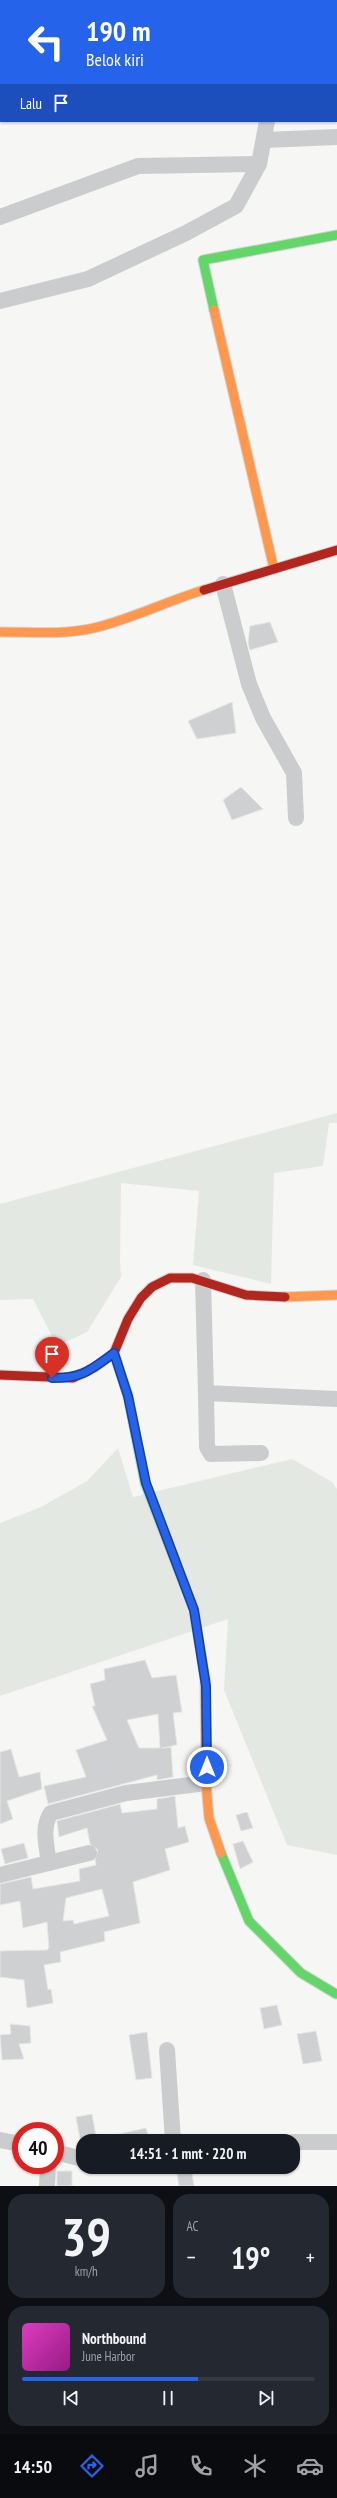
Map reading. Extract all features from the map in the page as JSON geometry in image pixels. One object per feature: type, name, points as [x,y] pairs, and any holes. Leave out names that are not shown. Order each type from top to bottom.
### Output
[{"type":"street","points":[[0,301],[88,279],[186,233],[236,206],[259,164],[267,122]]},
{"type":"street","points":[[264,140],[337,137]]},
{"type":"street","points":[[0,218],[138,166],[259,164]]},
{"type":"street","points":[[274,569],[203,260],[337,235]]},
{"type":"street","points":[[0,632],[84,630],[128,618],[184,596],[337,550]]},
{"type":"street","points":[[223,584],[250,684],[263,718],[294,773],[296,818]]},
{"type":"street","points":[[0,1375],[73,1378],[83,1374],[114,1353],[130,1313],[158,1282],[174,1278],[203,1280],[246,1295],[337,1295]]},
{"type":"street","points":[[203,1280],[207,1447],[210,1454],[261,1453]]},
{"type":"street","points":[[114,1353],[128,1396],[147,1488],[194,1610],[206,1686],[206,1783],[209,1818],[226,1867],[249,1921],[301,1973],[337,1994]]},
{"type":"street","points":[[206,1393],[337,1399]]},
{"type":"street","points":[[49,1863],[46,1820],[51,1813],[126,1793],[206,1783]]},
{"type":"street","points":[[0,1875],[89,1853]]},
{"type":"street","points":[[167,2050],[173,2134]]},
{"type":"street","points":[[0,2140],[12,2142]]},
{"type":"street","points":[[300,2142],[337,2142]]},
{"type":"street","points":[[64,2154],[76,2157]]},
{"type":"street","points":[[47,2186],[48,2174]]},
{"type":"shaded area","points":[[337,1113],[337,1123],[329,1123],[323,1166],[274,1173],[271,1284],[193,1265],[199,1191],[121,1183],[121,1277],[87,1332],[57,1346],[33,1299],[0,1300],[0,1204]]},
{"type":"shaded area","points":[[118,1448],[133,1497],[292,1459],[332,1482],[337,1489],[337,1855],[287,1845],[224,1690],[228,1619],[0,1696],[0,1523],[41,1507],[87,1481]]},
{"type":"building","points":[[270,622],[278,642],[250,650],[248,643],[250,626]]},
{"type":"building","points":[[232,702],[236,733],[197,739],[188,721]]},
{"type":"building","points":[[241,787],[263,809],[232,820],[223,800]]},
{"type":"building","points":[[145,1660],[152,1678],[176,1675],[182,1712],[173,1713],[177,1745],[162,1748],[171,1747],[173,1777],[157,1780],[157,1775],[48,1804],[44,1786],[86,1777],[76,1750],[107,1740],[92,1706],[95,1706],[90,1684],[105,1680],[104,1669]],"holes":[[[158,1714],[160,1748],[139,1748],[127,1720]]]},
{"type":"building","points":[[11,1749],[19,1777],[40,1772],[42,1789],[7,1801],[13,1819],[0,1824],[0,1752]]},
{"type":"building","points":[[175,1796],[178,1828],[185,1826],[189,1842],[165,1849],[170,1870],[133,1882],[140,1923],[104,1932],[105,1941],[60,1952],[61,1962],[44,1965],[48,1990],[51,1989],[53,2003],[27,2008],[24,1980],[0,1977],[0,1951],[47,1950],[49,1948],[47,1922],[23,1928],[20,1901],[0,1905],[0,1884],[31,1877],[33,1889],[80,1881],[79,1869],[96,1865],[95,1860],[98,1850],[90,1844],[87,1828],[59,1837],[57,1821],[120,1804],[122,1813],[157,1809],[157,1799]],"holes":[[[102,1889],[109,1916],[74,1924],[73,1920],[63,1921],[66,1898]]]},
{"type":"building","points":[[247,1812],[253,1828],[241,1831],[236,1815]]},
{"type":"building","points":[[243,1841],[253,1862],[240,1869],[233,1844]]},
{"type":"building","points":[[24,1843],[28,1858],[5,1864],[1,1849]]},
{"type":"building","points":[[277,2005],[282,2025],[264,2029],[260,2008]]},
{"type":"building","points":[[10,2024],[30,2026],[31,2043],[19,2044],[24,2059],[2,2060],[0,2035],[11,2034]]},
{"type":"building","points":[[316,2031],[322,2061],[303,2064],[297,2034]]},
{"type":"building","points":[[147,2032],[152,2078],[136,2080],[129,2035]]},
{"type":"building","points":[[92,2114],[96,2134],[79,2134],[76,2117]]},
{"type":"building","points":[[146,2128],[148,2134],[119,2134]]},
{"type":"building","points":[[64,2171],[72,2171],[72,2186],[57,2186],[57,2174],[64,2174]]},
{"type":"building","points":[[177,2174],[192,2174],[194,2186],[179,2186]]},
{"type":"traffic: fast","points":[[214,310],[203,260],[337,235]]},
{"type":"traffic: fast","points":[[114,1353],[128,1396],[145,1483],[194,1610],[205,1679]]},
{"type":"traffic: fast","points":[[221,1853],[249,1921],[301,1973],[336,1994]]},
{"type":"traffic: slow","points":[[214,310],[274,569]]},
{"type":"traffic: slow","points":[[0,632],[71,632],[94,628],[122,620],[204,590]]},
{"type":"traffic: slow","points":[[285,1297],[337,1295]]},
{"type":"traffic: slow","points":[[205,1679],[206,1783],[209,1818],[221,1853]]},
{"type":"traffic: jam","points":[[204,590],[337,550]]},
{"type":"traffic: jam","points":[[0,1375],[73,1378],[95,1367],[114,1353],[128,1319],[141,1298],[152,1287],[170,1278],[192,1278],[246,1295],[285,1297]]},
{"type":"route","points":[[52,1378],[73,1378],[83,1374],[114,1353],[128,1396],[146,1483],[153,1506],[182,1574],[194,1610],[206,1686],[207,1767]]}]
